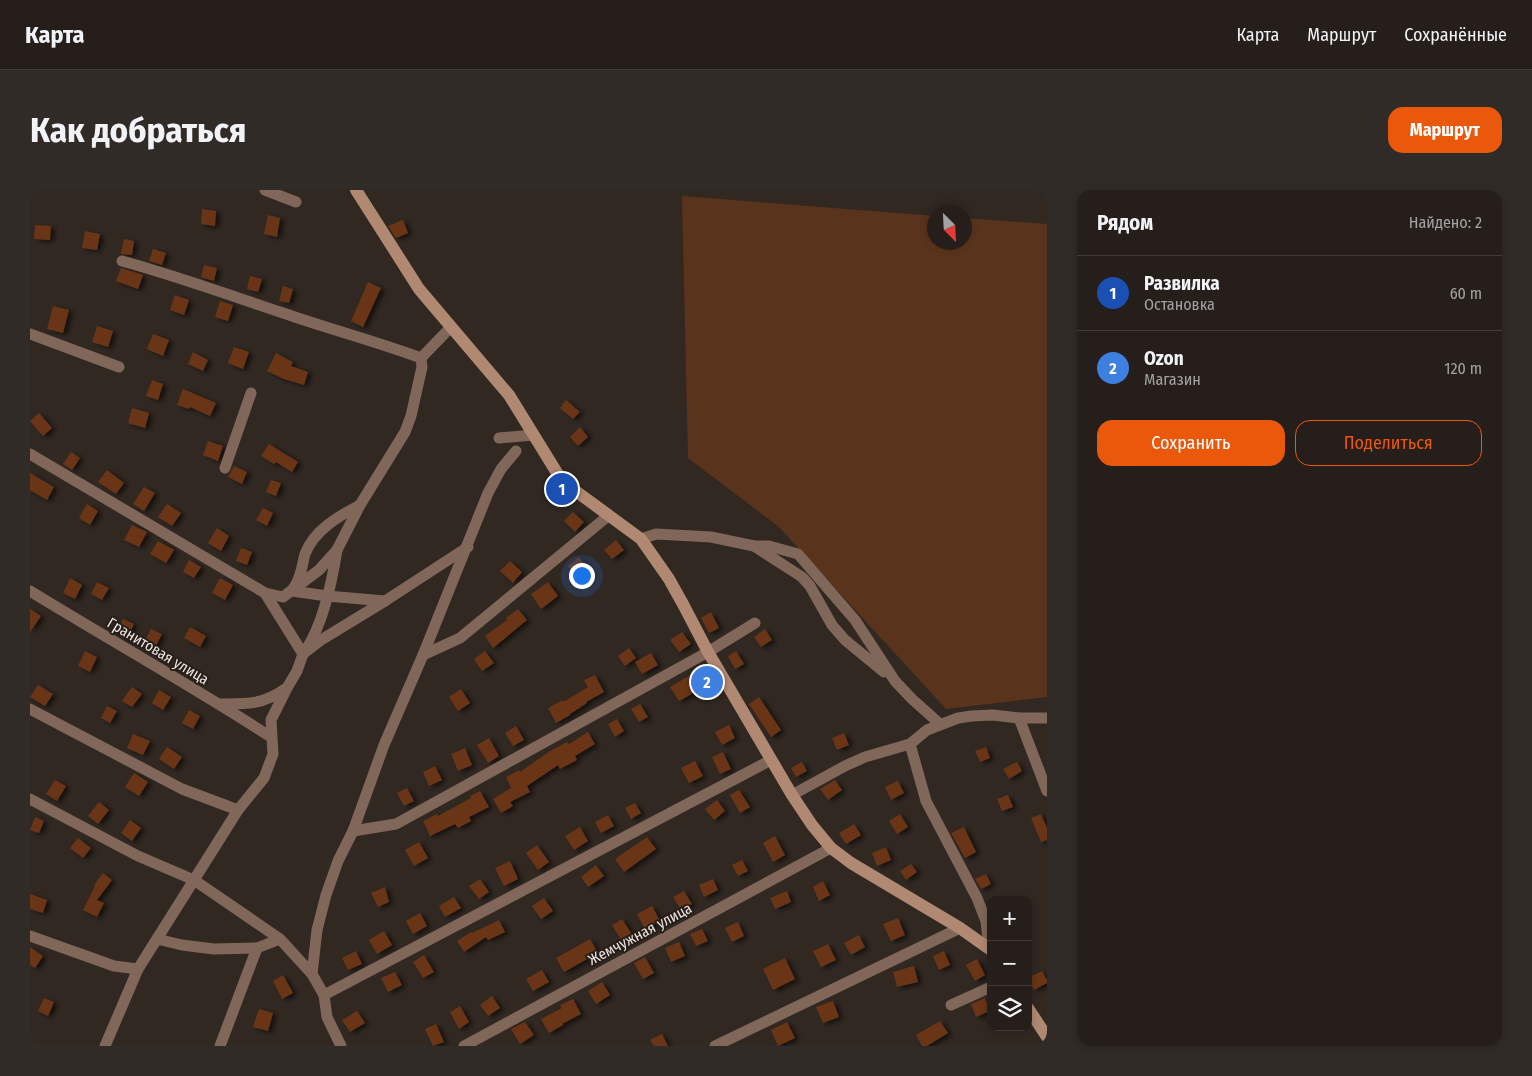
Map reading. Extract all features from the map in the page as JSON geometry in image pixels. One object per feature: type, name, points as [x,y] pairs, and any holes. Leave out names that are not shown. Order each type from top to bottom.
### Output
[{"type":"street","points":[[264,190],[296,202]]},
{"type":"street","points":[[356,190],[419,289],[509,395],[562,481],[641,539],[673,586],[708,652],[792,795],[812,825],[831,848],[851,863],[960,928],[987,947]]},
{"type":"street","points":[[122,261],[170,274],[421,358]]},
{"type":"street","points":[[421,358],[451,327]]},
{"type":"street","points":[[30,334],[119,367]]},
{"type":"street","points":[[105,1046],[138,969],[238,810],[264,778],[273,754],[271,720],[297,672],[303,654],[318,626],[337,550],[360,504],[405,432],[411,416],[422,367],[421,358]]},
{"type":"street","points":[[225,468],[251,393]]},
{"type":"street","points":[[499,438],[534,435]]},
{"type":"street","points":[[312,974],[317,930],[326,895],[338,861],[353,831],[384,745],[468,547],[488,493],[501,469],[516,451]]},
{"type":"street","points":[[30,454],[265,593],[283,596],[292,591],[319,570],[337,550]]},
{"type":"street","points":[[292,591],[299,578],[306,553],[312,542],[329,525],[360,504]]},
{"type":"street","points":[[423,655],[460,638],[608,516]]},
{"type":"street","points":[[641,539],[656,534],[711,537],[754,546],[768,546],[798,554],[859,627],[895,681]]},
{"type":"street","points":[[754,546],[802,577],[810,586],[832,625],[845,640],[895,681],[940,724]]},
{"type":"street","points":[[303,654],[321,640],[468,547]]},
{"type":"street","points":[[810,586],[840,603]]},
{"type":"street","name":"Гранитовая улица","points":[[30,591],[220,704],[271,737]]},
{"type":"street","points":[[292,591],[385,601]]},
{"type":"street","points":[[265,593],[303,654]]},
{"type":"street","points":[[353,831],[396,824],[708,652],[755,623]]},
{"type":"street","points":[[220,704],[252,704],[275,696],[287,688]]},
{"type":"street","points":[[30,709],[182,789],[238,810]]},
{"type":"street","points":[[792,795],[845,766],[865,757],[910,744],[927,730],[958,718],[992,715],[1019,718],[1047,718]]},
{"type":"street","points":[[1019,718],[1047,791]]},
{"type":"street","points":[[910,744],[926,801],[977,898],[986,921],[989,941]]},
{"type":"street","points":[[324,995],[771,760]]},
{"type":"street","points":[[30,799],[138,856],[194,880],[280,939],[312,974],[324,995],[327,1017],[340,1046]]},
{"type":"street","name":"Жемчужная улица","points":[[464,1046],[831,848]]},
{"type":"street","points":[[715,1046],[960,928]]},
{"type":"street","points":[[30,936],[114,966],[138,969]]},
{"type":"street","points":[[157,939],[182,945],[214,949],[257,948],[280,939]]},
{"type":"street","points":[[220,1046],[257,948]]},
{"type":"street","points":[[951,1005],[987,989]]},
{"type":"street","points":[[1032,1014],[1047,1037]]},
{"type":"shaded area","points":[[682,196],[927,215],[927,250],[972,250],[972,219],[1047,224],[1047,697],[946,709],[779,527],[688,458]]},
{"type":"building","points":[[202,209],[216,211],[215,226],[201,224]]},
{"type":"building","points":[[268,215],[280,218],[277,237],[264,234]]},
{"type":"building","points":[[403,220],[408,233],[396,238],[388,226]]},
{"type":"building","points":[[35,225],[51,226],[50,240],[34,239]]},
{"type":"building","points":[[85,231],[100,234],[97,250],[82,248]]},
{"type":"building","points":[[124,239],[134,241],[132,255],[121,254]]},
{"type":"building","points":[[153,249],[166,253],[162,265],[149,261]]},
{"type":"building","points":[[204,265],[217,268],[214,281],[201,277]]},
{"type":"building","points":[[121,268],[143,275],[138,289],[116,281]]},
{"type":"building","points":[[250,276],[262,279],[258,292],[247,289]]},
{"type":"building","points":[[368,282],[381,288],[363,327],[351,321]]},
{"type":"building","points":[[283,286],[293,289],[289,303],[279,301]]},
{"type":"building","points":[[175,295],[189,300],[184,315],[170,310]]},
{"type":"building","points":[[220,301],[233,305],[228,321],[215,317]]},
{"type":"building","points":[[53,306],[69,310],[63,333],[47,329]]},
{"type":"building","points":[[97,326],[113,331],[108,347],[92,342]]},
{"type":"building","points":[[153,334],[169,340],[163,356],[147,349]]},
{"type":"building","points":[[234,347],[249,352],[243,369],[228,363]]},
{"type":"building","points":[[193,352],[208,360],[203,371],[188,364]]},
{"type":"building","points":[[276,353],[293,362],[291,366],[308,372],[304,385],[267,371]]},
{"type":"building","points":[[152,380],[163,384],[158,400],[146,396]]},
{"type":"building","points":[[183,389],[216,403],[210,416],[190,407],[189,409],[177,405]]},
{"type":"building","points":[[566,400],[580,412],[573,419],[560,408]]},
{"type":"building","points":[[132,408],[149,413],[145,428],[128,423]]},
{"type":"building","points":[[39,413],[52,428],[43,436],[30,421]]},
{"type":"building","points":[[580,427],[588,437],[578,446],[570,437]]},
{"type":"building","points":[[208,441],[223,446],[218,461],[203,455]]},
{"type":"building","points":[[269,444],[298,462],[292,472],[276,462],[274,464],[261,456]]},
{"type":"building","points":[[71,452],[80,458],[72,470],[63,464]]},
{"type":"building","points":[[234,466],[247,472],[242,484],[228,477]]},
{"type":"building","points":[[107,470],[124,483],[116,494],[98,482]]},
{"type":"building","points":[[30,473],[54,487],[47,500],[30,490]]},
{"type":"building","points":[[271,480],[281,483],[276,496],[266,492]]},
{"type":"building","points":[[144,487],[155,493],[144,511],[133,504]]},
{"type":"building","points":[[87,504],[98,511],[90,525],[79,518]]},
{"type":"building","points":[[167,504],[181,513],[172,526],[158,517]]},
{"type":"building","points":[[263,508],[273,513],[267,526],[256,520]]},
{"type":"building","points":[[573,512],[584,522],[575,532],[564,521]]},
{"type":"building","points":[[132,525],[147,532],[139,547],[124,540]]},
{"type":"building","points":[[217,528],[229,536],[221,551],[208,543]]},
{"type":"building","points":[[616,540],[624,550],[612,559],[604,550]]},
{"type":"building","points":[[158,541],[174,550],[166,563],[150,554]]},
{"type":"building","points":[[241,548],[252,552],[247,565],[236,561]]},
{"type":"building","points":[[579,557],[592,574],[581,583],[568,566]]},
{"type":"building","points":[[189,560],[201,567],[194,578],[183,572]]},
{"type":"building","points":[[510,561],[522,572],[513,583],[500,571]]},
{"type":"building","points":[[70,578],[82,585],[75,599],[63,593]]},
{"type":"building","points":[[220,578],[233,585],[225,600],[212,593]]},
{"type":"building","points":[[97,582],[109,588],[102,600],[91,594]]},
{"type":"building","points":[[548,582],[558,596],[541,609],[531,594]]},
{"type":"building","points":[[30,609],[41,616],[30,632]]},
{"type":"building","points":[[518,609],[527,620],[493,648],[485,636],[507,620],[506,618]]},
{"type":"building","points":[[711,612],[719,628],[709,633],[701,618]]},
{"type":"building","points":[[123,619],[134,624],[128,637],[117,631]]},
{"type":"building","points":[[190,627],[206,636],[200,647],[184,638]]},
{"type":"building","points":[[151,629],[162,634],[154,650],[143,644]]},
{"type":"building","points":[[765,629],[772,640],[761,647],[754,637]]},
{"type":"building","points":[[682,632],[691,644],[679,652],[670,640]]},
{"type":"building","points":[[629,648],[636,658],[625,666],[618,656]]},
{"type":"building","points":[[85,651],[97,657],[90,672],[78,666]]},
{"type":"building","points":[[485,651],[494,663],[482,671],[474,659]]},
{"type":"building","points":[[736,651],[744,664],[735,669],[728,656]]},
{"type":"building","points":[[651,653],[658,665],[642,674],[635,662]]},
{"type":"building","points":[[702,668],[712,685],[679,701],[670,687]]},
{"type":"building","points":[[595,675],[604,692],[556,723],[548,708],[563,700],[563,702],[588,687],[584,680]]},
{"type":"building","points":[[38,685],[53,694],[45,706],[30,697]]},
{"type":"building","points":[[132,687],[142,694],[132,707],[122,701]]},
{"type":"building","points":[[461,689],[470,703],[458,711],[449,697]]},
{"type":"building","points":[[159,690],[171,697],[163,710],[152,703]]},
{"type":"building","points":[[759,697],[781,730],[771,737],[749,704]]},
{"type":"building","points":[[640,704],[648,717],[639,722],[631,709]]},
{"type":"building","points":[[107,706],[117,711],[110,723],[101,718]]},
{"type":"building","points":[[189,710],[200,716],[193,729],[182,723]]},
{"type":"building","points":[[617,719],[624,731],[615,737],[608,724]]},
{"type":"building","points":[[729,725],[735,738],[722,745],[715,732]]},
{"type":"building","points":[[516,726],[524,740],[513,746],[505,733]]},
{"type":"building","points":[[588,732],[595,744],[575,756],[577,760],[560,769],[558,765],[527,786],[530,792],[510,802],[513,806],[501,813],[493,799],[511,788],[506,777],[519,770],[520,772],[550,751],[567,742],[569,744]]},
{"type":"building","points":[[844,733],[849,745],[837,750],[832,738]]},
{"type":"building","points":[[133,734],[150,741],[143,755],[127,748]]},
{"type":"building","points":[[489,738],[499,756],[488,763],[477,745]]},
{"type":"building","points":[[167,747],[182,757],[174,769],[159,759]]},
{"type":"building","points":[[986,747],[990,758],[980,762],[975,751]]},
{"type":"building","points":[[465,748],[472,765],[458,771],[451,754]]},
{"type":"building","points":[[723,752],[731,769],[720,774],[712,757]]},
{"type":"building","points":[[695,761],[703,776],[689,783],[681,768]]},
{"type":"building","points":[[802,762],[807,771],[796,777],[791,768]]},
{"type":"building","points":[[1017,762],[1022,771],[1009,779],[1003,769]]},
{"type":"building","points":[[435,766],[442,780],[429,786],[423,772]]},
{"type":"building","points":[[134,773],[148,782],[139,796],[125,787]]},
{"type":"building","points":[[55,780],[66,786],[57,801],[46,794]]},
{"type":"building","points":[[835,780],[842,790],[828,800],[820,789]]},
{"type":"building","points":[[898,781],[904,793],[891,800],[885,787]]},
{"type":"building","points":[[407,788],[414,801],[404,806],[397,793]]},
{"type":"building","points":[[739,790],[750,807],[740,813],[730,795]]},
{"type":"building","points":[[480,791],[489,807],[469,817],[471,821],[458,828],[455,824],[430,836],[423,821],[437,814],[438,816]]},
{"type":"building","points":[[1008,795],[1013,807],[1002,811],[997,799]]},
{"type":"building","points":[[717,800],[725,811],[714,820],[705,809]]},
{"type":"building","points":[[99,802],[109,810],[98,824],[88,816]]},
{"type":"building","points":[[635,803],[641,813],[631,819],[625,808]]},
{"type":"building","points":[[900,814],[908,827],[897,834],[889,821]]},
{"type":"building","points":[[1041,814],[1047,828],[1047,840],[1041,842],[1031,818]]},
{"type":"building","points":[[608,815],[614,826],[601,833],[595,822]]},
{"type":"building","points":[[35,817],[44,821],[39,833],[30,830]]},
{"type":"building","points":[[130,820],[141,828],[132,841],[121,833]]},
{"type":"building","points":[[854,824],[861,835],[846,844],[839,833]]},
{"type":"building","points":[[580,827],[588,841],[574,850],[565,836]]},
{"type":"building","points":[[964,827],[976,852],[965,858],[951,833]]},
{"type":"building","points":[[775,836],[785,855],[773,862],[763,843]]},
{"type":"building","points":[[647,837],[656,849],[624,872],[615,859]]},
{"type":"building","points":[[78,838],[91,848],[83,858],[70,848]]},
{"type":"building","points":[[419,842],[428,858],[414,866],[405,850]]},
{"type":"building","points":[[537,845],[549,862],[538,870],[526,853]]},
{"type":"building","points":[[886,847],[891,860],[877,866],[872,853]]},
{"type":"building","points":[[742,860],[748,871],[738,876],[732,865]]},
{"type":"building","points":[[510,861],[518,879],[504,886],[495,868]]},
{"type":"building","points":[[911,864],[917,872],[906,880],[900,871]]},
{"type":"building","points":[[596,865],[604,876],[588,887],[581,877]]},
{"type":"building","points":[[103,873],[112,880],[97,900],[104,903],[97,917],[83,910],[94,885]]},
{"type":"building","points":[[986,874],[991,884],[981,889],[975,879]]},
{"type":"building","points":[[480,879],[489,892],[479,899],[469,886]]},
{"type":"building","points":[[713,879],[718,890],[704,897],[699,885]]},
{"type":"building","points":[[823,881],[830,895],[819,901],[813,887]]},
{"type":"building","points":[[385,887],[389,902],[378,907],[371,893]]},
{"type":"building","points":[[684,891],[692,904],[681,910],[673,897]]},
{"type":"building","points":[[787,891],[791,902],[775,909],[770,898]]},
{"type":"building","points":[[30,894],[47,900],[43,913],[30,909]]},
{"type":"building","points":[[454,897],[461,908],[445,917],[439,906]]},
{"type":"building","points":[[544,898],[553,911],[541,919],[532,906]]},
{"type":"building","points":[[652,906],[660,921],[645,929],[637,914]]},
{"type":"building","points":[[420,913],[427,926],[413,934],[406,921]]},
{"type":"building","points":[[898,918],[905,935],[891,941],[883,924]]},
{"type":"building","points":[[622,919],[633,936],[623,943],[612,925]]},
{"type":"building","points":[[499,920],[505,932],[488,940],[486,937],[464,952],[457,941],[471,932]]},
{"type":"building","points":[[738,922],[744,936],[732,942],[725,928]]},
{"type":"building","points":[[702,929],[708,941],[696,946],[690,934]]},
{"type":"building","points":[[384,931],[392,945],[377,954],[369,940]]},
{"type":"building","points":[[859,935],[865,947],[851,955],[844,943]]},
{"type":"building","points":[[590,939],[598,953],[564,972],[556,958]]},
{"type":"building","points":[[679,942],[685,956],[671,962],[665,948]]},
{"type":"building","points":[[828,944],[836,960],[821,967],[813,951]]},
{"type":"building","points":[[30,947],[43,956],[35,968],[30,965]]},
{"type":"building","points":[[356,951],[362,964],[348,970],[342,958]]},
{"type":"building","points":[[944,951],[950,965],[939,970],[933,956]]},
{"type":"building","points":[[424,955],[434,972],[423,978],[413,962]]},
{"type":"building","points":[[645,957],[654,973],[643,979],[634,963]]},
{"type":"building","points":[[785,958],[795,979],[773,990],[763,969]]},
{"type":"building","points":[[977,959],[985,975],[975,981],[966,965]]},
{"type":"building","points":[[914,966],[918,982],[897,987],[893,972]]},
{"type":"building","points":[[542,970],[549,982],[533,991],[526,979]]},
{"type":"building","points":[[1042,971],[1047,983],[1034,990],[1032,976]]},
{"type":"building","points":[[395,972],[402,985],[388,992],[381,978]]},
{"type":"building","points":[[283,975],[293,993],[282,999],[273,981]]},
{"type":"building","points":[[602,982],[610,995],[596,1004],[588,991]]},
{"type":"building","points":[[492,996],[500,1008],[488,1016],[480,1005]]},
{"type":"building","points":[[44,998],[54,1002],[48,1016],[38,1011]]},
{"type":"building","points":[[985,998],[987,1012],[976,1017],[971,1004]]},
{"type":"building","points":[[573,999],[581,1014],[549,1033],[541,1019],[562,1008],[560,1005]]},
{"type":"building","points":[[833,1001],[839,1017],[823,1023],[816,1007]]},
{"type":"building","points":[[460,1006],[469,1022],[459,1029],[450,1012]]},
{"type":"building","points":[[259,1009],[273,1013],[268,1031],[253,1027]]},
{"type":"building","points":[[357,1011],[365,1023],[350,1032],[342,1020]]},
{"type":"building","points":[[940,1021],[948,1033],[927,1046],[922,1046],[916,1035]]},
{"type":"building","points":[[525,1022],[534,1035],[520,1044],[511,1029]]},
{"type":"building","points":[[787,1022],[795,1038],[778,1046],[771,1030]]},
{"type":"building","points":[[436,1024],[444,1042],[433,1046],[425,1029]]},
{"type":"building","points":[[662,1034],[668,1046],[654,1046],[650,1040]]},
{"type":"place","name":"Развилка","points":[[562,489]]},
{"type":"place","name":"Ozon","points":[[707,682]]}]
